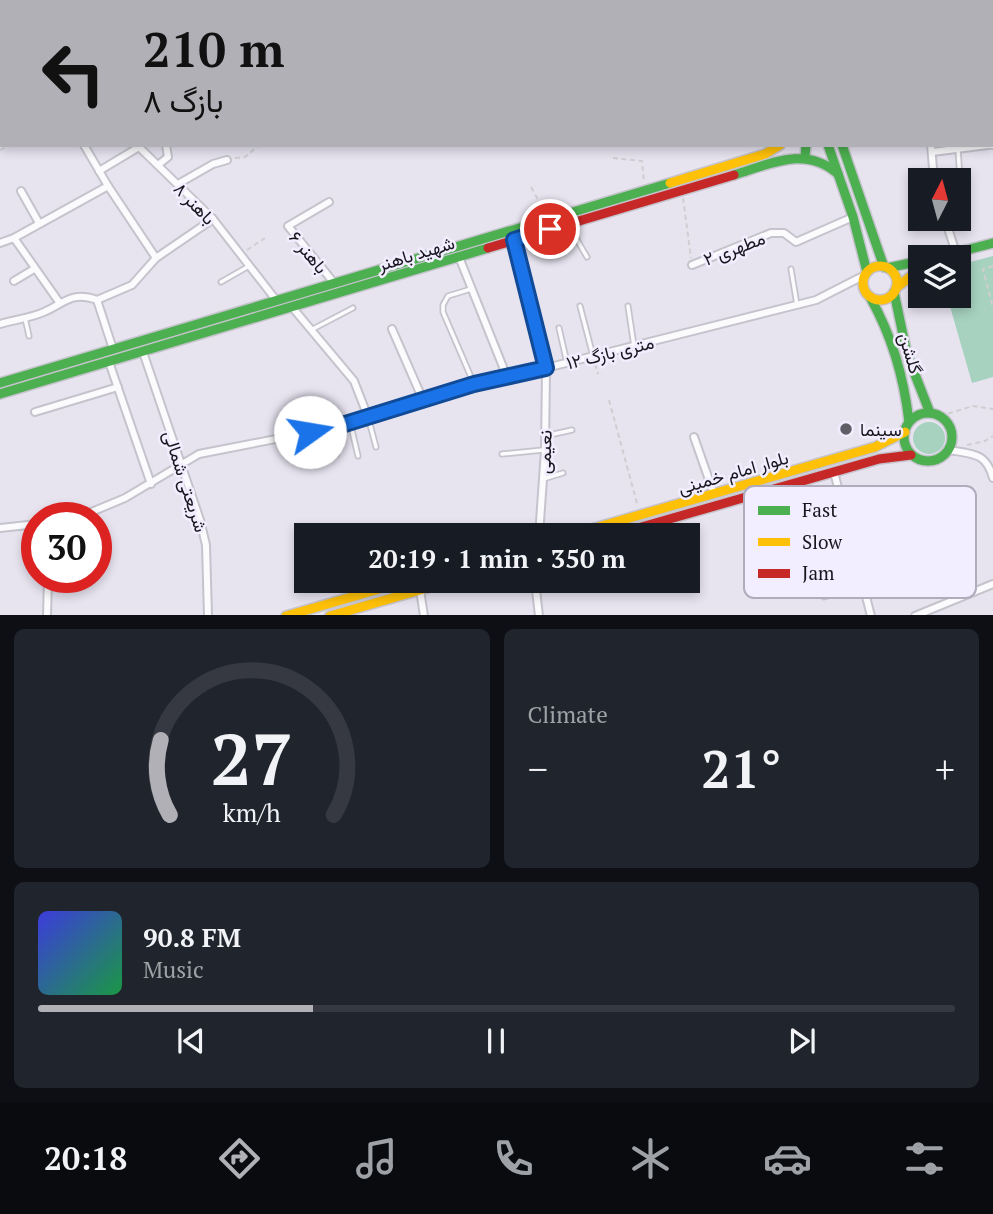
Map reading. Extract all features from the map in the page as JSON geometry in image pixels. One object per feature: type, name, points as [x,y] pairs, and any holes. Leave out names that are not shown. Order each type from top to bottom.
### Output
[{"type":"main road","name":"شهید باهنر","points":[[0,383],[765,154],[777,147]]},
{"type":"main road","points":[[806,147],[805,157],[829,165],[838,174]]},
{"type":"main road","points":[[829,147],[853,217],[866,274],[864,289],[870,297],[880,300],[908,279]]},
{"type":"main road","points":[[843,147],[886,267],[896,278],[895,290]]},
{"type":"main road","name":"شهید باهنر","points":[[0,394],[790,158],[805,157]]},
{"type":"main road","points":[[511,230],[514,240]]},
{"type":"main road","points":[[971,249],[993,243]]},
{"type":"main road","points":[[866,274],[875,267],[908,263]]},
{"type":"main road","name":"گلشن","points":[[895,290],[897,319],[917,387],[930,413]]},
{"type":"main road","name":"گلشن","points":[[870,297],[886,323],[906,390],[909,422]]},
{"type":"main road","points":[[922,414],[940,416],[946,421],[953,435],[949,450],[940,458],[928,462],[911,455],[906,448],[905,432],[909,422],[922,414]]},
{"type":"main road","name":"بلوار امام خمینی","points":[[612,523],[875,447],[905,432]]},
{"type":"main road","name":"بلوار امام خمینی","points":[[785,486],[879,459],[911,455]]},
{"type":"main road","name":"بلوار امام خمینی","points":[[656,523],[744,498]]},
{"type":"main road","points":[[286,615],[312,612],[370,593]]},
{"type":"main road","points":[[330,615],[409,593]]},
{"type":"street","points":[[85,147],[156,258]]},
{"type":"street","name":"باهنر ۸","points":[[99,171],[139,147],[213,219],[276,300]]},
{"type":"street","points":[[158,165],[168,157],[166,147]]},
{"type":"street","points":[[933,168],[931,149],[974,147]]},
{"type":"street","points":[[178,184],[213,163],[227,160]]},
{"type":"street","points":[[0,242],[14,238],[108,186]]},
{"type":"street","points":[[21,191],[39,223]]},
{"type":"street","name":"باهنر ۶","points":[[329,202],[288,226],[334,283]]},
{"type":"street","name":"مطهری ۲","points":[[692,265],[771,233],[784,233],[796,242],[853,217]]},
{"type":"street","points":[[0,324],[45,312],[60,302],[81,296],[97,300],[132,285],[156,258],[213,219]]},
{"type":"street","points":[[14,238],[60,302]]},
{"type":"street","name":"نعیمی","points":[[514,240],[546,368],[545,450],[540,523]]},
{"type":"street","points":[[459,257],[507,377]]},
{"type":"street","points":[[14,281],[34,269]]},
{"type":"street","name":"۱۲ متری بازگ","points":[[112,503],[151,484],[199,454],[332,428],[474,384],[816,300],[866,274]]},
{"type":"street","points":[[97,300],[113,349]]},
{"type":"street","points":[[292,307],[354,381],[368,417]]},
{"type":"street","points":[[393,329],[423,400]]},
{"type":"street","name":"شریعتی شمالی","points":[[143,352],[200,520],[206,545],[209,615]]},
{"type":"street","points":[[109,362],[151,484]]},
{"type":"street","points":[[35,412],[118,387]]},
{"type":"street","points":[[694,437],[714,494]]},
{"type":"street","points":[[949,450],[982,457],[990,466],[993,478]]},
{"type":"street","points":[[834,472],[837,486]]},
{"type":"street","points":[[0,528],[21,526]]},
{"type":"street","points":[[976,591],[993,584]]},
{"type":"street","points":[[47,593],[47,615]]},
{"type":"street","points":[[420,593],[424,615]]},
{"type":"street","points":[[537,593],[540,615]]},
{"type":"street","points":[[866,598],[871,615]]},
{"type":"street","points":[[915,615],[958,598]]},
{"type":"lane","points":[[958,149],[959,168]]},
{"type":"lane","points":[[568,224],[587,257]]},
{"type":"lane","points":[[221,282],[249,266]]},
{"type":"lane","points":[[791,269],[797,305]]},
{"type":"lane","points":[[472,289],[448,296],[443,304],[443,312],[474,384]]},
{"type":"lane","points":[[580,306],[593,356]]},
{"type":"lane","points":[[628,306],[634,346]]},
{"type":"lane","points":[[311,330],[352,308]]},
{"type":"lane","points":[[25,318],[29,337]]},
{"type":"lane","points":[[559,328],[567,363]]},
{"type":"lane","points":[[368,417],[376,447]]},
{"type":"lane","points":[[350,422],[358,456]]},
{"type":"lane","points":[[332,428],[336,455]]},
{"type":"lane","points":[[545,436],[572,430]]},
{"type":"lane","points":[[502,454],[545,450]]},
{"type":"lane","points":[[543,479],[563,473]]},
{"type":"path","points":[[227,160],[245,157],[257,147]]},
{"type":"path","points":[[613,158],[642,161],[644,190]]},
{"type":"path","points":[[531,187],[548,219]]},
{"type":"path","points":[[682,190],[692,265]]},
{"type":"path","points":[[240,254],[265,238]]},
{"type":"path","points":[[993,266],[983,269],[993,308]]},
{"type":"path","points":[[593,356],[598,374]]},
{"type":"path","points":[[609,400],[640,515]]},
{"type":"path","points":[[940,416],[973,406],[993,410]]},
{"type":"path","points":[[949,450],[985,441],[993,436]]},
{"type":"green space","points":[[993,256],[993,377],[972,383],[950,308],[971,308],[971,262]]},
{"type":"green space","points":[[929,422],[940,427],[945,438],[940,449],[929,454],[918,449],[913,438],[918,427]]},
{"type":"traffic: fast","points":[[805,157],[806,147]]},
{"type":"traffic: fast","points":[[829,147],[853,217],[867,272]]},
{"type":"traffic: fast","points":[[843,147],[884,267]]},
{"type":"traffic: fast","points":[[734,175],[774,162],[801,159],[826,165],[838,174]]},
{"type":"traffic: fast","points":[[0,383],[670,183]]},
{"type":"traffic: fast","points":[[971,249],[993,243]]},
{"type":"traffic: fast","points":[[0,394],[488,248]]},
{"type":"traffic: fast","points":[[887,268],[908,264]]},
{"type":"traffic: fast","points":[[894,292],[907,354],[930,413]]},
{"type":"traffic: fast","points":[[870,297],[896,357],[909,422]]},
{"type":"traffic: fast","points":[[928,413],[945,420],[952,437],[945,454],[928,461],[911,454],[904,437],[911,420],[928,413]]},
{"type":"traffic: slow","points":[[670,183],[765,154],[777,147]]},
{"type":"traffic: slow","points":[[880,266],[892,271],[897,283],[892,295],[880,300],[868,295],[863,283],[868,271],[880,266]]},
{"type":"traffic: slow","points":[[896,288],[908,278]]},
{"type":"traffic: slow","points":[[612,523],[875,447],[905,432]]},
{"type":"traffic: slow","points":[[289,615],[366,593]]},
{"type":"traffic: slow","points":[[333,615],[410,593]]},
{"type":"traffic: jam","points":[[488,248],[734,175]]},
{"type":"traffic: jam","points":[[785,486],[879,459],[911,455]]},
{"type":"traffic: jam","points":[[655,523],[744,498]]},
{"type":"place","name":"سینما","points":[[846,429]]},
{"type":"route","points":[[310,432],[332,428],[474,384],[546,368],[514,240],[550,229]]}]
